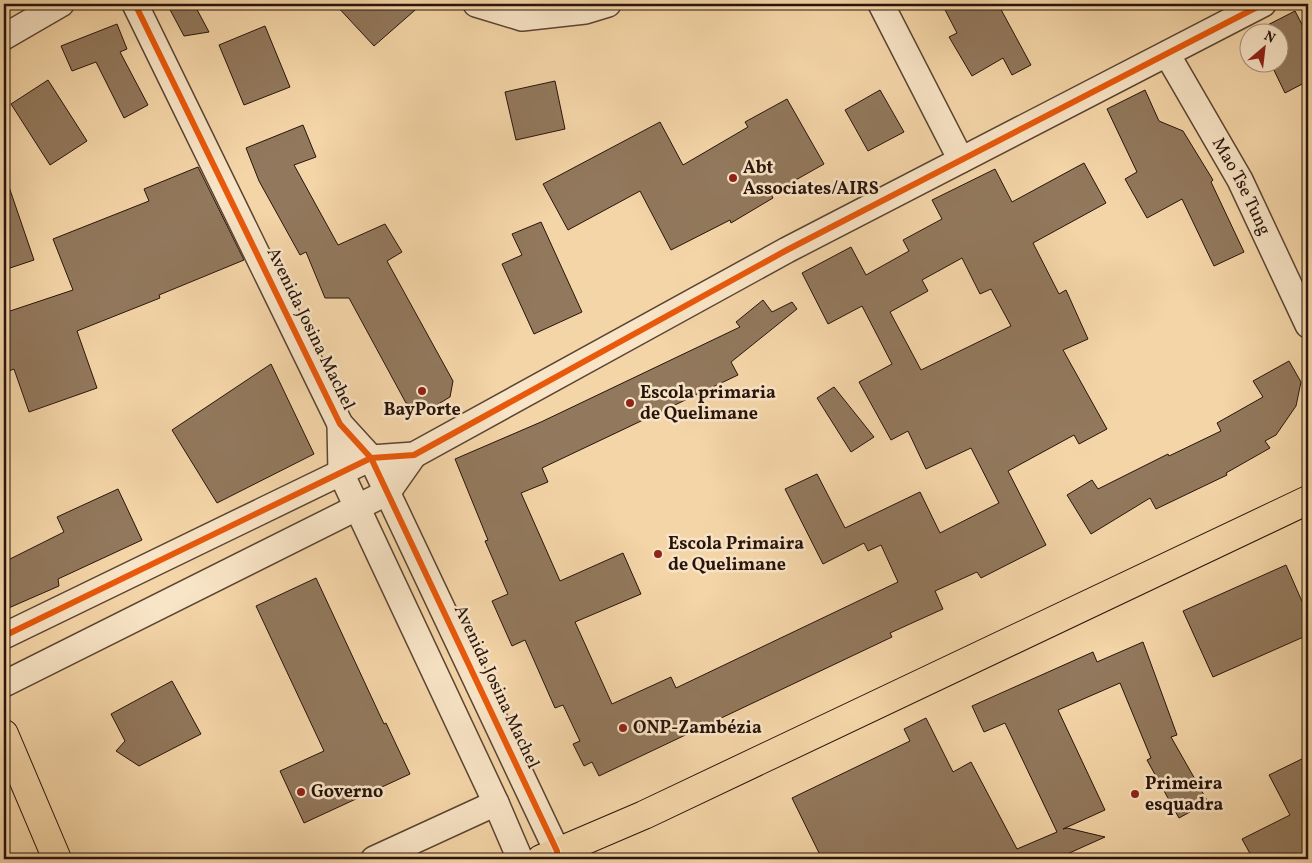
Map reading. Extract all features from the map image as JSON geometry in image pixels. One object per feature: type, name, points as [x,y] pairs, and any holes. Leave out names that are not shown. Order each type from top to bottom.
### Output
[{"type":"main road","points":[[552,856],[644,815],[1308,500]]},
{"type":"main road","points":[[4,734],[57,859]]},
{"type":"street","points":[[4,37],[61,4]]},
{"type":"street","name":"Avenida Josina Machel","points":[[135,4],[340,424],[371,458],[388,492],[552,856]]},
{"type":"street","points":[[476,4],[522,18],[585,11],[608,4]]},
{"type":"street","points":[[881,4],[961,160]]},
{"type":"street","points":[[4,636],[371,458],[414,455],[787,250],[1262,4]]},
{"type":"street","name":"Mao Tse Tung","points":[[1168,54],[1240,180],[1308,325]]},
{"type":"street","name":"Avenida Josina Machel","points":[[340,424],[341,473],[496,803],[520,859]]},
{"type":"street","points":[[4,684],[388,492],[414,455]]},
{"type":"street","points":[[374,859],[496,803]]},
{"type":"building","points":[[167,4],[194,4],[209,32],[184,36]]},
{"type":"building","points":[[335,4],[422,4],[374,46]]},
{"type":"building","points":[[942,4],[998,4],[1031,65],[1012,75],[1003,58],[972,76],[949,37],[957,33]]},
{"type":"building","points":[[1295,11],[1308,36],[1308,81],[1285,93],[1275,72],[1290,72],[1290,22],[1274,22]]},
{"type":"building","points":[[117,24],[127,49],[120,52],[148,105],[124,118],[96,62],[72,71],[61,46]]},
{"type":"building","points":[[265,26],[290,87],[244,105],[219,45]]},
{"type":"building","points":[[48,80],[87,141],[50,165],[11,104]]},
{"type":"building","points":[[555,81],[565,129],[516,140],[505,92]]},
{"type":"building","points":[[880,90],[904,132],[868,151],[845,110]]},
{"type":"building","points":[[1145,90],[1159,121],[1183,131],[1213,180],[1211,182],[1244,252],[1214,266],[1182,199],[1147,218],[1125,179],[1137,172],[1107,109]]},
{"type":"building","points":[[787,99],[824,164],[771,194],[773,198],[731,223],[730,220],[671,250],[640,191],[568,230],[543,184],[660,122],[683,165],[748,127],[745,122]]},
{"type":"building","points":[[303,125],[316,157],[294,165],[338,245],[385,224],[402,252],[387,261],[453,381],[450,397],[430,409],[406,403],[349,298],[325,298],[306,252],[300,255],[259,181],[246,148]]},
{"type":"building","points":[[1084,163],[1106,203],[1033,243],[1059,294],[1066,290],[1088,339],[1063,350],[1107,429],[1079,444],[1074,435],[1008,471],[1046,545],[981,578],[977,572],[935,591],[943,609],[890,633],[892,637],[599,776],[592,762],[584,766],[573,744],[580,741],[563,705],[555,708],[525,640],[512,646],[492,601],[508,594],[485,541],[488,540],[455,459],[541,422],[740,327],[736,322],[763,300],[772,312],[792,302],[797,309],[731,362],[738,375],[542,468],[548,482],[521,493],[560,581],[623,553],[641,594],[575,622],[612,704],[671,677],[676,688],[898,582],[881,545],[868,551],[864,543],[823,564],[785,489],[817,474],[845,528],[920,492],[940,533],[999,503],[971,448],[926,469],[908,431],[891,440],[859,382],[892,364],[862,306],[828,324],[802,273],[851,247],[866,275],[909,251],[903,240],[942,219],[932,200],[995,169],[1012,202]],"holes":[[[962,258],[980,294],[991,289],[1011,326],[921,370],[890,312],[928,291],[922,280]]]},
{"type":"building","points":[[198,167],[244,260],[159,295],[160,298],[77,331],[97,388],[29,412],[14,369],[4,373],[4,313],[73,290],[53,239],[149,201],[144,189]]},
{"type":"building","points":[[7,181],[34,260],[4,270],[4,182]]},
{"type":"building","points":[[541,222],[582,312],[534,334],[502,264],[522,255],[512,234]]},
{"type":"building","points":[[1289,361],[1301,382],[1296,406],[1276,435],[1265,441],[1270,448],[1226,473],[1227,475],[1156,509],[1150,498],[1091,534],[1067,495],[1092,480],[1098,489],[1168,454],[1169,456],[1221,431],[1217,423],[1263,397],[1253,381]]},
{"type":"building","points":[[271,364],[314,454],[217,503],[172,430]]},
{"type":"building","points":[[834,387],[874,437],[851,452],[817,398]]},
{"type":"building","points":[[118,489],[142,540],[58,579],[59,586],[4,610],[4,562],[64,532],[57,517]]},
{"type":"building","points":[[1286,565],[1308,615],[1308,635],[1213,677],[1183,611]]},
{"type":"building","points":[[316,578],[384,724],[386,723],[410,774],[304,823],[280,771],[324,751],[256,606]]},
{"type":"building","points":[[1143,642],[1177,735],[1171,737],[1208,802],[1179,818],[1147,760],[1151,758],[1120,683],[1058,710],[1105,810],[1063,829],[1067,828],[1105,837],[1056,859],[822,859],[792,798],[910,741],[904,729],[926,718],[953,772],[971,762],[1017,849],[1057,832],[1005,723],[984,732],[972,706],[1093,652],[1097,662]]},
{"type":"building","points":[[172,681],[201,734],[139,766],[116,751],[125,741],[111,714]]},
{"type":"building","points":[[1308,756],[1308,859],[1253,859],[1242,839],[1290,815],[1269,775]]},
{"type":"cycle path","points":[[135,4],[340,424],[371,458],[557,851],[558,859]]},
{"type":"cycle path","points":[[4,636],[371,458],[414,455],[787,250],[1263,4]]},
{"type":"place","name":"Abt Associates/AIRS","points":[[733,178]]},
{"type":"place","name":"BayPorte","points":[[422,391]]},
{"type":"place","name":"Escola primaria de Quelimane","points":[[630,403]]},
{"type":"place","name":"Escola Primaira de Quelimane","points":[[658,554]]},
{"type":"place","name":"ONP-Zambézia","points":[[623,728]]},
{"type":"place","name":"Governo","points":[[301,792]]},
{"type":"place","name":"Primeira esquadra","points":[[1135,794]]}]
